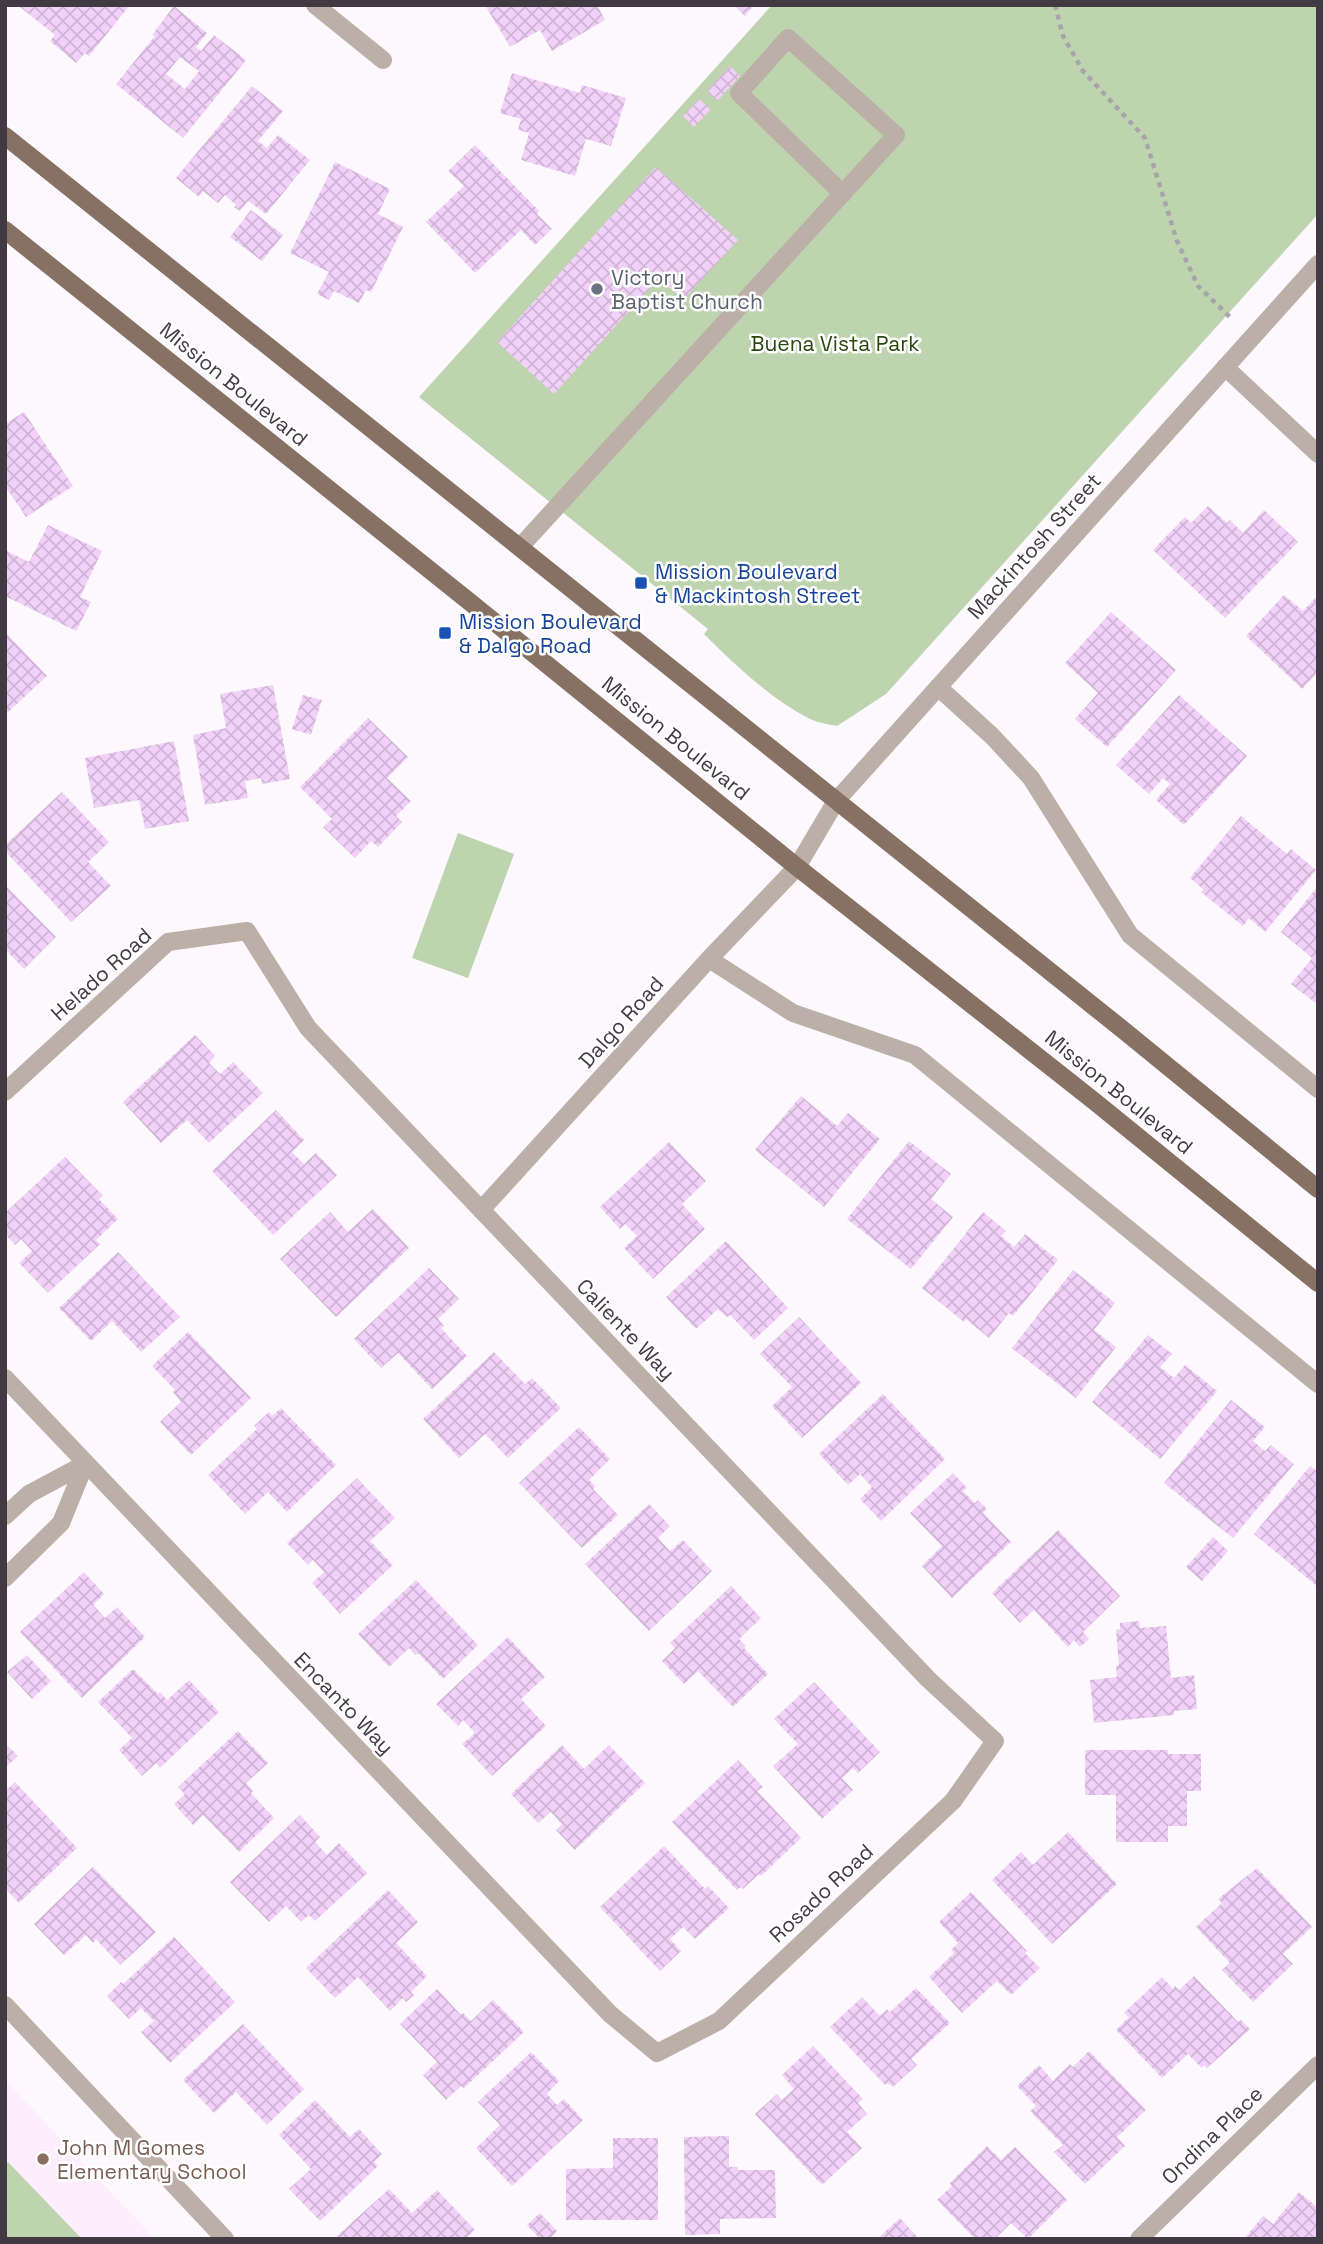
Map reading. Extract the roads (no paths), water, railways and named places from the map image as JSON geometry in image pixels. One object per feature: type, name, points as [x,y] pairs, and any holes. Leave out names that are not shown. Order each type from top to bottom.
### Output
[{"type":"main road","points":[[5,136],[1318,1189]]},
{"type":"main road","name":"Mission Boulevard","points":[[5,230],[1318,1283]]},
{"type":"street","points":[[316,5],[383,60]]},
{"type":"street","points":[[520,547],[896,135],[788,38],[739,93],[842,194]]},
{"type":"street","name":"Mackintosh Street","points":[[797,867],[836,801],[1318,264]]},
{"type":"street","points":[[1225,367],[1318,454]]},
{"type":"street","points":[[938,687],[992,736],[1031,778],[1130,935],[1318,1089]]},
{"type":"street","name":"Dalgo Road","points":[[481,1210],[709,959],[797,867]]},
{"type":"street","name":"Helado Road","points":[[5,1093],[168,942],[247,930]]},
{"type":"street","name":"Caliente Way","points":[[247,930],[308,1028],[928,1679],[995,1741]]},
{"type":"street","points":[[709,959],[793,1013],[915,1055],[1318,1384]]},
{"type":"street","name":"Encanto Way","points":[[5,1378],[610,2014],[657,2053]]},
{"type":"street","points":[[5,1516],[29,1494],[85,1464]]},
{"type":"street","points":[[5,1578],[61,1522],[85,1464]]},
{"type":"street","name":"Rosado Road","points":[[657,2053],[719,2021],[953,1801],[995,1741]]},
{"type":"street","points":[[5,2005],[225,2239]]},
{"type":"street","name":"Ondina Place","points":[[1139,2239],[1318,2065]]},
{"type":"place","name":"Victory Baptist Church","points":[[597,289]]},
{"type":"place","name":"Mission Boulevard & Mackintosh Street","points":[[641,583]]},
{"type":"place","name":"Mission Boulevard & Dalgo Road","points":[[445,633]]},
{"type":"place","name":"John M Gomes Elementary School","points":[[43,2159]]},
{"type":"park label","name":"Buena Vista Park","points":[[835,343]]}]
